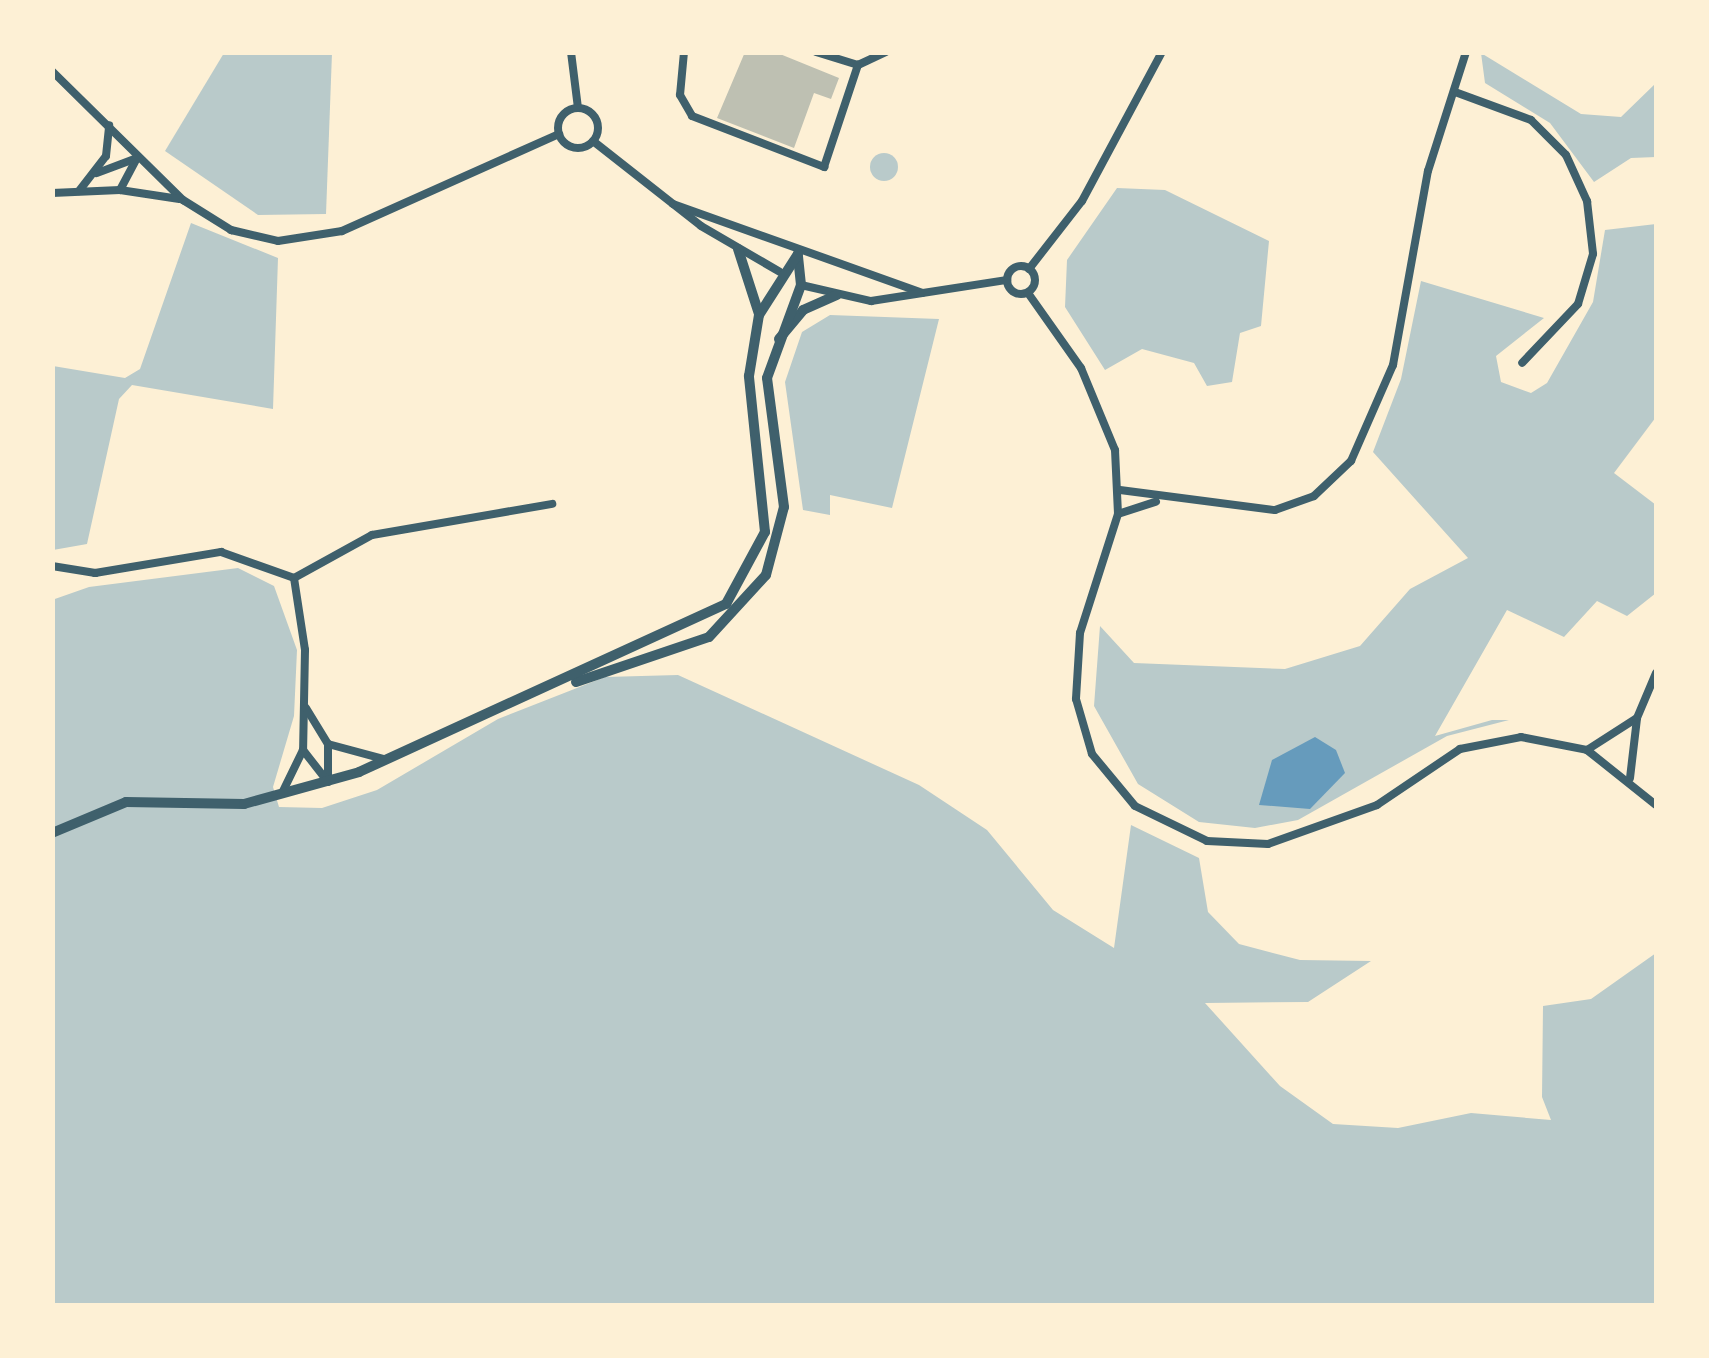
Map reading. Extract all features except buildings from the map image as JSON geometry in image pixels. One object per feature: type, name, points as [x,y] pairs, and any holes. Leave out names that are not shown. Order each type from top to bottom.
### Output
[{"type":"street","points":[[571,52],[578,108]]},
{"type":"street","points":[[684,52],[680,94],[692,116],[824,167],[858,65]]},
{"type":"street","points":[[816,52],[858,65],[886,52]]},
{"type":"street","points":[[1028,293],[1029,269],[1082,202],[1162,52]]},
{"type":"street","points":[[1120,490],[1160,500],[1275,510],[1314,496],[1351,461],[1394,364],[1428,171],[1466,52]]},
{"type":"street","points":[[52,71],[183,200],[230,230],[309,238],[559,134]]},
{"type":"street","points":[[1456,92],[1531,120],[1566,155],[1587,202],[1592,254],[1578,304],[1522,363]]},
{"type":"street","points":[[559,134],[562,116],[578,108]]},
{"type":"street","points":[[578,108],[594,116],[593,141]]},
{"type":"street","points":[[97,173],[109,124]]},
{"type":"street","points":[[559,134],[571,146],[593,141]]},
{"type":"street","points":[[593,141],[738,249],[801,284],[837,295],[922,293],[1007,280],[1028,293],[1087,380],[1115,450],[1120,490],[1118,514],[1080,632],[1076,699],[1102,768],[1134,806],[1174,830],[1268,844],[1377,805],[1460,749],[1521,737],[1587,750],[1630,778],[1656,805]]},
{"type":"street","points":[[79,191],[97,173],[138,158]]},
{"type":"street","points":[[120,190],[138,158]]},
{"type":"street","points":[[52,194],[120,190],[183,200]]},
{"type":"street","points":[[673,204],[798,254],[922,293]]},
{"type":"street","points":[[738,249],[760,316]]},
{"type":"street","points":[[52,833],[126,802],[280,796],[328,782],[694,626],[752,570],[767,494],[751,412],[760,316],[780,272],[798,254]]},
{"type":"street","points":[[527,696],[709,638],[750,600],[778,544],[784,507],[767,378],[776,344],[801,284],[798,254]]},
{"type":"street","points":[[1007,280],[1013,269],[1029,269]]},
{"type":"street","points":[[776,344],[803,310],[837,295]]},
{"type":"street","points":[[1118,514],[1160,500]]},
{"type":"street","points":[[52,566],[95,573],[221,552],[294,578],[372,535],[552,504]]},
{"type":"street","points":[[280,796],[303,750],[304,704],[294,578]]},
{"type":"street","points":[[1630,778],[1637,718],[1656,673]]},
{"type":"street","points":[[304,704],[328,744],[328,782]]},
{"type":"street","points":[[1587,750],[1637,718]]},
{"type":"street","points":[[328,744],[384,759]]},
{"type":"street","points":[[303,750],[328,782]]},
{"type":"shaded area","points":[[224,53],[332,53],[326,214],[258,215],[165,151]]},
{"type":"shaded area","points":[[1481,53],[1581,114],[1621,117],[1656,83],[1656,157],[1631,158],[1594,182],[1550,123],[1485,83]]},
{"type":"shaded area","points":[[884,153],[894,157],[898,167],[894,177],[884,181],[874,177],[870,167],[874,157]]},
{"type":"shaded area","points":[[1117,188],[1165,190],[1269,241],[1261,326],[1240,333],[1232,382],[1207,386],[1194,363],[1142,349],[1105,370],[1065,307],[1067,260]]},
{"type":"shaded area","points":[[191,223],[278,258],[273,409],[132,385],[119,399],[87,544],[53,550],[53,366],[125,378],[140,369]]},
{"type":"shaded area","points":[[1656,224],[1656,417],[1614,473],[1656,505],[1656,593],[1627,616],[1597,601],[1564,637],[1507,610],[1435,736],[1492,720],[1509,720],[1447,736],[1298,820],[1255,828],[1199,822],[1138,784],[1094,706],[1100,626],[1134,663],[1285,669],[1360,646],[1410,589],[1468,558],[1373,452],[1401,379],[1421,281],[1544,318],[1496,356],[1501,382],[1531,393],[1547,383],[1593,302],[1605,230]]},
{"type":"shaded area","points":[[830,315],[939,319],[892,508],[830,495],[830,515],[803,510],[785,382],[802,332]]},
{"type":"shaded area","points":[[238,568],[274,586],[297,650],[294,716],[273,787],[279,807],[322,808],[377,790],[498,719],[605,677],[678,675],[919,785],[987,830],[1053,910],[1114,948],[1131,825],[1199,858],[1208,912],[1239,944],[1300,960],[1371,961],[1308,1002],[1205,1003],[1280,1086],[1333,1124],[1398,1128],[1471,1113],[1551,1120],[1542,1097],[1543,1006],[1591,999],[1656,953],[1656,1305],[53,1306],[52,600],[89,587]]},
{"type":"water","points":[[1315,737],[1336,750],[1345,773],[1310,809],[1259,805],[1272,760]]}]
